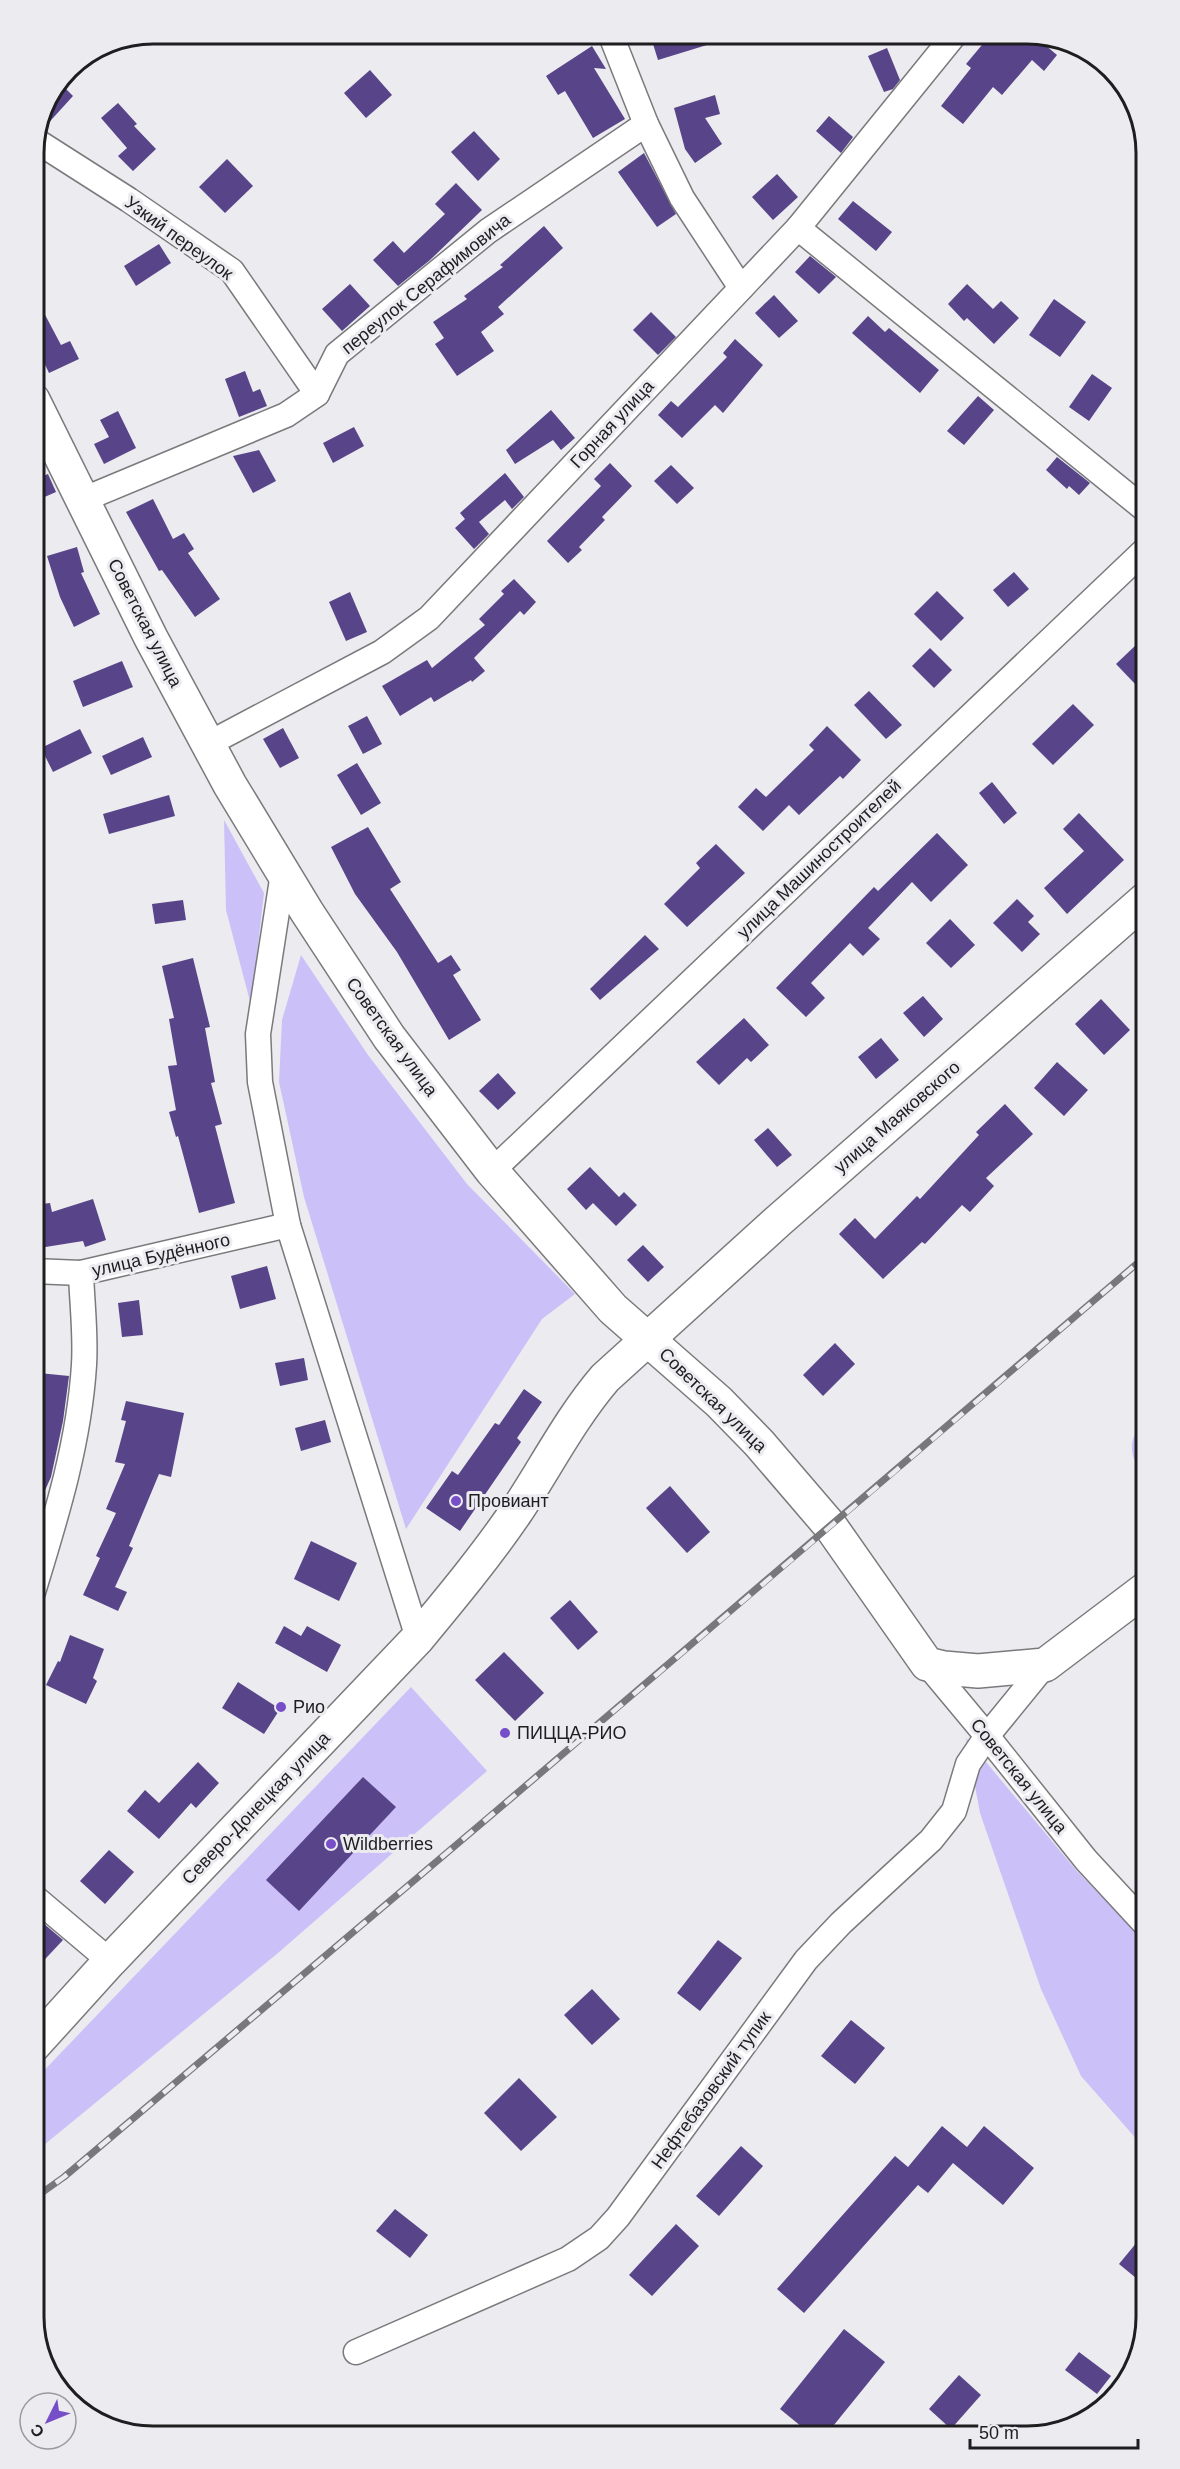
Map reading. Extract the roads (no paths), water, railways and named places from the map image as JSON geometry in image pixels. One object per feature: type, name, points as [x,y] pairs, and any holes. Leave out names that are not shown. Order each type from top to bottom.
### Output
[{"type":"main road","name":"Советская улица","points":[[44,422],[151,638],[208,744],[283,873],[389,1037],[492,1171],[613,1309],[718,1402],[781,1468],[831,1527],[927,1664]]},
{"type":"main road","name":"улица Маяковского","points":[[650,1340],[777,1222],[1136,908]]},
{"type":"main road","name":"Северо-Донецкая улица","points":[[44,2034],[110,1961],[418,1638],[466,1581],[515,1513],[587,1399],[605,1378],[650,1340]]},
{"type":"main road","points":[[927,1664],[978,1671],[1045,1665],[1136,1596]]},
{"type":"street","points":[[614,44],[646,124],[682,198],[741,288]]},
{"type":"street","name":"Горная улица","points":[[208,744],[382,652],[429,618],[798,228],[947,44]]},
{"type":"street","name":"переулок Серафимовича","points":[[82,500],[286,415],[317,394],[337,354],[488,231],[646,124]]},
{"type":"street","name":"Узкий переулок","points":[[44,146],[129,200],[232,271],[317,394]]},
{"type":"street","points":[[798,228],[1136,502]]},
{"type":"street","name":"улица Машиностроителей","points":[[492,1171],[1136,558]]},
{"type":"street","points":[[283,873],[258,1034],[260,1082],[288,1225],[418,1638]]},
{"type":"street","name":"улица Будённого","points":[[44,1271],[81,1273],[288,1225]]},
{"type":"street","points":[[44,1557],[75,1444],[84,1363],[81,1273]]},
{"type":"street","name":"Советская улица","points":[[927,1664],[1086,1860],[1136,1914]]},
{"type":"street","name":"Нефтебазовский тупик","points":[[356,2352],[568,2259],[599,2238],[618,2217],[806,1960],[841,1923],[931,1840],[954,1811],[968,1764],[987,1736],[1045,1665]]},
{"type":"street","points":[[44,1905],[110,1961]]},
{"type":"railway","points":[[44,2191],[64,2177],[742,1602],[1136,1264]]},
{"type":"place","name":"Провиант","points":[[456,1501]]},
{"type":"place","name":"Рио","points":[[281,1707]]},
{"type":"place","name":"ПИЦЦА-РИО","points":[[505,1733]]},
{"type":"place","name":"Wildberries","points":[[331,1844]]}]
